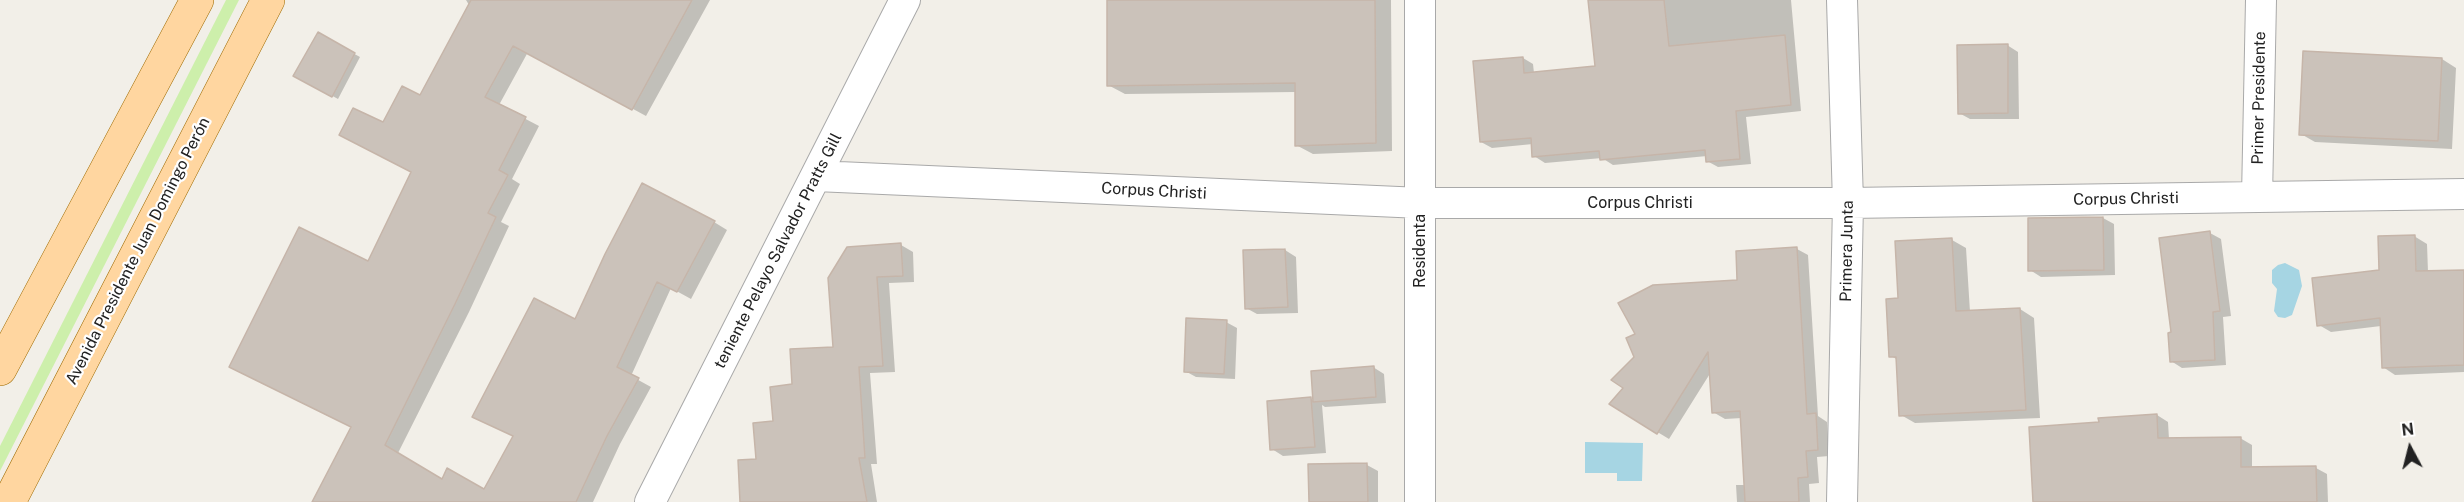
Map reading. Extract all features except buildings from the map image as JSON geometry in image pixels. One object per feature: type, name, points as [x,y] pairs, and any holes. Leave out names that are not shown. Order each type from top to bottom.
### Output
[{"type":"main road","points":[[0,369],[197,0]]},
{"type":"main road","name":"Avenida Presidente Juan Domingo Perón","points":[[9,502],[267,0]]},
{"type":"street","name":"teniente Pelayo Salvador Pratts Gill","points":[[650,502],[905,0]]},
{"type":"street","name":"Residenta","points":[[1420,0],[1420,502]]},
{"type":"street","name":"Primera Junta","points":[[1842,0],[1848,203],[1842,502]]},
{"type":"street","name":"Primer Presidente","points":[[2257,197],[2261,0]]},
{"type":"street","name":"Corpus Christi","points":[[816,176],[1421,203],[1848,203],[2464,194]]},
{"type":"green space","points":[[226,0],[239,0],[0,471],[0,446]]},
{"type":"water","points":[[2285,263],[2299,270],[2302,286],[2292,315],[2285,318],[2278,317],[2274,311],[2277,289],[2272,283],[2272,270]]},
{"type":"water","points":[[1585,442],[1643,443],[1642,481],[1617,481],[1617,473],[1585,473]]}]
